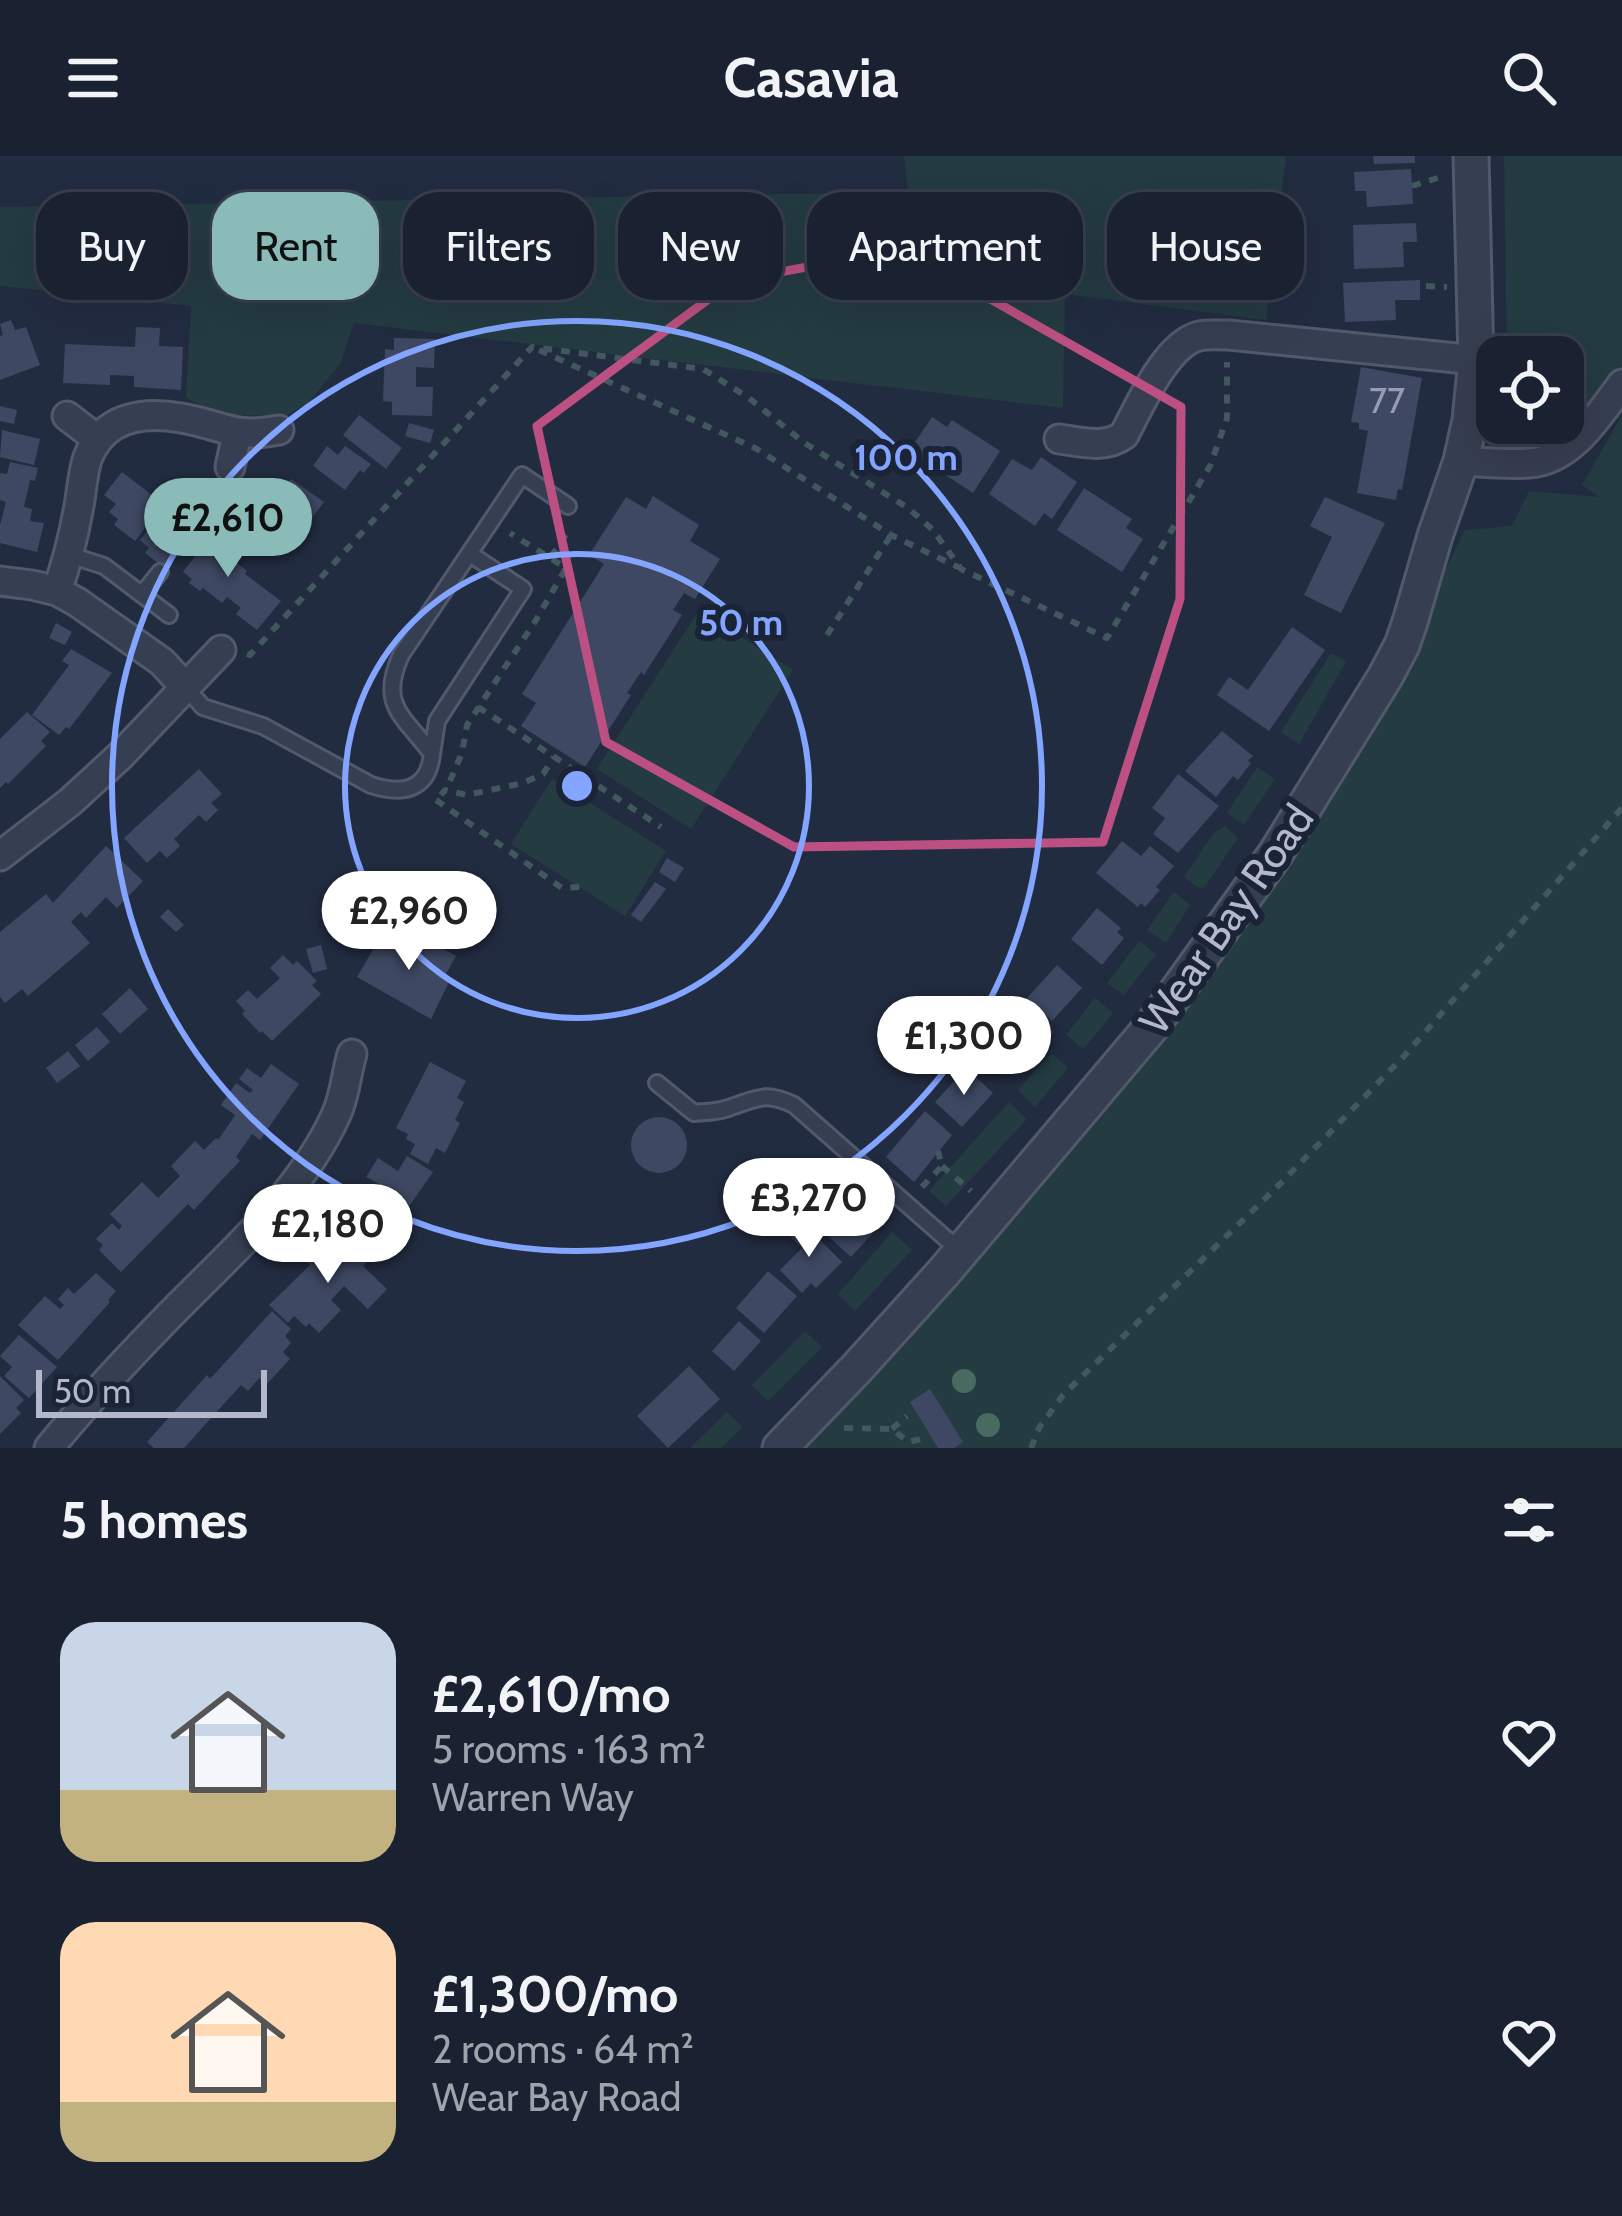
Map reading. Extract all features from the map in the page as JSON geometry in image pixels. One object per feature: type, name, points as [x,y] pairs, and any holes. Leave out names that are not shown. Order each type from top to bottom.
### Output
[{"type":"street","name":"Wear Bay Road","points":[[780,1448],[857,1368],[1153,1026],[1288,833],[1402,645],[1470,420],[1476,360],[1463,164]]},
{"type":"street","points":[[1059,439],[1114,442],[1147,421],[1163,365],[1198,336],[1476,360]]},
{"type":"street","points":[[1461,461],[1533,464],[1558,456],[1622,384]]},
{"type":"street","points":[[57,591],[70,555],[87,459],[107,429],[125,418],[161,414],[237,434],[279,430]]},
{"type":"street","points":[[67,416],[98,439]]},
{"type":"street","points":[[230,467],[237,434]]},
{"type":"street","points":[[0,581],[57,591],[162,662],[185,687]]},
{"type":"street","points":[[0,856],[70,802],[185,687],[231,651]]},
{"type":"street","points":[[50,1448],[149,1336],[287,1193],[333,1122],[343,1100],[352,1054]]},
{"type":"lane","points":[[432,754],[394,709],[392,675],[401,655],[522,475],[568,506]]},
{"type":"lane","points":[[185,687],[202,707],[263,726],[371,785],[402,790],[423,779],[430,768],[436,722],[523,589],[470,554]]},
{"type":"lane","points":[[70,555],[104,566],[169,615]]},
{"type":"lane","points":[[142,594],[160,572]]},
{"type":"lane","points":[[657,1083],[694,1113],[723,1110],[749,1098],[779,1098],[794,1106],[960,1251]]},
{"type":"path","points":[[1412,186],[1463,164]]},
{"type":"path","points":[[532,347],[757,449],[891,535],[1107,638],[1210,466],[1227,418],[1228,335]]},
{"type":"path","points":[[532,347],[703,369],[749,398],[802,442],[908,508],[933,530],[961,569]]},
{"type":"path","points":[[231,651],[250,655],[532,347]]},
{"type":"path","points":[[551,557],[567,533]]},
{"type":"path","points":[[827,635],[891,535]]},
{"type":"path","points":[[478,707],[661,827]]},
{"type":"path","points":[[554,757],[543,774],[523,783],[467,795],[445,790],[436,800],[562,888],[580,887]]},
{"type":"path","points":[[1031,1448],[1063,1395],[1404,1056],[1622,808]]},
{"type":"path","points":[[938,1151],[942,1166],[982,1200]]},
{"type":"path","points":[[917,1192],[942,1166]]},
{"type":"path","points":[[892,1429],[907,1416]]},
{"type":"path","points":[[807,1419],[818,1428],[892,1429],[917,1448]]},
{"type":"path","points":[[908,1442],[925,1438]]},
{"type":"highlighted area","points":[[902,249],[1181,407],[1180,599],[1103,842],[794,847],[606,742],[537,426],[733,281]]},
{"type":"shaded area","points":[[904,156],[1286,156],[1282,192],[1107,192],[1107,299],[1083,296],[1083,192],[908,192]]},
{"type":"shaded area","points":[[1504,156],[1622,156],[1622,379],[1584,419],[1584,336],[1507,336]]},
{"type":"shaded area","points":[[783,194],[807,194],[807,300],[1065,300],[1063,408],[354,323],[340,364],[308,403],[285,416],[237,415],[186,398],[191,306],[134,300],[188,300],[188,204],[212,203],[212,300],[379,300],[379,201],[403,200],[403,300],[594,300],[594,197],[618,197],[618,300],[783,300]]},
{"type":"shaded area","points":[[36,206],[36,290],[0,286],[0,207]]},
{"type":"shaded area","points":[[1111,300],[1268,300],[1266,320]]},
{"type":"shaded area","points":[[1622,415],[1622,1448],[799,1448],[886,1360],[1398,667],[1465,530],[1512,526],[1529,491],[1599,497],[1582,485]]},
{"type":"shaded area","points":[[699,610],[793,670],[691,829],[597,769]]},
{"type":"shaded area","points":[[1331,653],[1346,661],[1299,744],[1281,732]]},
{"type":"shaded area","points":[[1257,767],[1275,779],[1244,825],[1227,813]]},
{"type":"shaded area","points":[[552,779],[666,851],[625,916],[511,844]]},
{"type":"shaded area","points":[[1225,826],[1238,838],[1204,888],[1197,887],[1184,877],[1213,834]]},
{"type":"shaded area","points":[[1173,893],[1190,905],[1166,943],[1147,930]]},
{"type":"shaded area","points":[[1139,941],[1156,954],[1124,995],[1107,983]]},
{"type":"shaded area","points":[[1095,998],[1113,1013],[1084,1049],[1066,1035]]},
{"type":"shaded area","points":[[1051,1053],[1068,1068],[1035,1107],[1018,1090]]},
{"type":"shaded area","points":[[1009,1102],[1027,1119],[946,1206],[929,1191]]},
{"type":"shaded area","points":[[892,1232],[912,1250],[855,1311],[838,1294]]},
{"type":"shaded area","points":[[805,1331],[822,1347],[768,1401],[752,1385]]},
{"type":"shaded area","points":[[727,1412],[743,1427],[721,1448],[690,1448]]},
{"type":"building","points":[[1373,156],[1415,156],[1415,163],[1374,164]]},
{"type":"building","points":[[1411,169],[1413,204],[1367,207],[1366,191],[1355,191],[1354,172]]},
{"type":"building","points":[[1416,223],[1417,242],[1403,242],[1404,267],[1354,269],[1353,225]]},
{"type":"building","points":[[1420,280],[1420,300],[1395,300],[1396,320],[1345,322],[1343,283]]},
{"type":"building","points":[[11,320],[15,330],[26,327],[40,365],[0,380],[0,324]]},
{"type":"building","points":[[136,327],[160,328],[159,346],[183,347],[181,390],[134,387],[134,376],[110,375],[110,385],[63,383],[65,344],[135,347]]},
{"type":"building","points":[[394,338],[435,339],[434,368],[416,367],[416,387],[433,387],[432,416],[392,415],[392,402],[383,401],[385,349],[394,350]]},
{"type":"building","points":[[1361,367],[1422,378],[1402,490],[1398,489],[1396,500],[1357,493],[1368,431],[1351,422]]},
{"type":"building","points":[[0,406],[17,410],[14,424],[0,421]]},
{"type":"building","points":[[359,415],[402,448],[386,469],[343,435]]},
{"type":"building","points":[[932,417],[947,427],[952,420],[1000,451],[973,493],[909,451]]},
{"type":"building","points":[[409,423],[434,430],[430,443],[405,436]]},
{"type":"building","points":[[2,430],[40,439],[34,465],[0,457]]},
{"type":"building","points":[[327,446],[338,455],[345,446],[371,464],[345,490],[313,466]]},
{"type":"building","points":[[1041,457],[1077,482],[1052,519],[1044,513],[1035,526],[989,494],[1012,459],[1032,470]]},
{"type":"building","points":[[10,462],[38,468],[24,507],[32,509],[30,521],[44,523],[37,552],[0,543],[6,502],[0,500],[0,473],[7,474]]},
{"type":"building","points":[[122,472],[157,499],[148,510],[155,515],[135,541],[114,525],[118,519],[109,512],[116,504],[104,495]]},
{"type":"building","points":[[291,479],[324,502],[295,540],[289,535],[283,543],[259,525],[274,503],[266,498],[276,485],[283,490]]},
{"type":"building","points":[[1084,488],[1132,519],[1126,528],[1143,539],[1122,572],[1057,530]]},
{"type":"building","points":[[653,496],[699,525],[690,541],[720,559],[695,599],[684,593],[673,610],[682,615],[627,693],[631,695],[585,767],[521,726],[536,703],[522,694],[604,564],[589,555],[626,497],[646,509]]},
{"type":"building","points":[[1325,497],[1385,523],[1341,613],[1304,595],[1332,537],[1310,526]]},
{"type":"building","points":[[172,501],[183,510],[176,518],[188,527],[179,538],[186,544],[166,569],[145,553],[149,548],[140,540]]},
{"type":"building","points":[[204,523],[215,532],[208,540],[281,601],[257,630],[236,614],[241,608],[227,597],[222,603],[203,588],[200,591],[183,572],[199,551],[188,543]]},
{"type":"building","points":[[56,623],[72,632],[65,645],[49,638]]},
{"type":"building","points":[[1292,627],[1325,650],[1269,731],[1217,695],[1229,677],[1248,690]]},
{"type":"building","points":[[71,649],[112,673],[69,729],[59,735],[32,715],[69,665],[62,661]]},
{"type":"building","points":[[27,712],[50,732],[41,741],[46,746],[0,788],[0,739]]},
{"type":"building","points":[[1222,731],[1253,756],[1238,780],[1233,776],[1216,797],[1185,771]]},
{"type":"building","points":[[199,769],[222,794],[211,803],[218,810],[206,822],[199,815],[174,839],[180,846],[167,858],[160,851],[147,863],[124,838]]},
{"type":"building","points":[[1178,774],[1219,806],[1178,853],[1153,834],[1165,818],[1152,808]]},
{"type":"building","points":[[1122,841],[1141,856],[1150,846],[1174,866],[1145,907],[1141,903],[1138,907],[1096,873]]},
{"type":"building","points":[[106,846],[143,881],[117,908],[106,897],[86,918],[81,912],[71,922],[90,943],[28,996],[22,989],[5,1003],[0,997],[0,932],[46,894],[53,903]]},
{"type":"building","points":[[667,858],[684,868],[675,882],[659,872]]},
{"type":"building","points":[[655,882],[666,889],[641,922],[631,915]]},
{"type":"building","points":[[1097,908],[1121,928],[1117,932],[1124,938],[1102,965],[1071,939]]},
{"type":"building","points":[[168,909],[184,925],[176,932],[160,917]]},
{"type":"building","points":[[389,933],[407,944],[401,955],[411,960],[424,938],[456,956],[431,1019],[357,977],[378,941],[383,944]]},
{"type":"building","points":[[321,945],[327,969],[313,973],[306,949]]},
{"type":"building","points":[[283,955],[293,965],[297,961],[317,981],[312,985],[321,994],[272,1041],[242,1014],[245,1011],[236,1001],[248,990],[257,999],[280,978],[270,968]]},
{"type":"building","points":[[1057,965],[1082,988],[1052,1021],[1027,998]]},
{"type":"building","points":[[130,988],[148,1009],[120,1034],[102,1014]]},
{"type":"building","points":[[1012,996],[1053,1032],[1015,1074],[968,1033],[998,1000],[1003,1005]]},
{"type":"building","points":[[97,1027],[110,1042],[88,1061],[75,1045]]},
{"type":"building","points":[[68,1051],[80,1066],[57,1083],[46,1068]]},
{"type":"building","points":[[430,1062],[466,1081],[457,1098],[464,1102],[455,1120],[460,1123],[445,1153],[436,1148],[428,1164],[410,1154],[415,1144],[396,1128]]},
{"type":"building","points":[[271,1064],[299,1084],[260,1140],[252,1134],[236,1157],[240,1161],[194,1210],[188,1204],[121,1272],[99,1250],[103,1245],[96,1239],[112,1223],[119,1230],[122,1226],[110,1214],[142,1182],[158,1198],[180,1176],[171,1166],[195,1141],[204,1150],[218,1140],[232,1120],[235,1115],[221,1105],[236,1083],[250,1093],[253,1090],[239,1079],[247,1068],[261,1078]]},
{"type":"building","points":[[966,1068],[993,1093],[962,1127],[935,1102]]},
{"type":"building","points":[[925,1111],[952,1135],[914,1182],[886,1157]]},
{"type":"building","points":[[659,1117],[679,1125],[687,1145],[679,1165],[659,1173],[639,1165],[631,1145],[639,1125]]},
{"type":"building","points":[[407,1156],[433,1172],[405,1212],[399,1209],[378,1243],[342,1221],[354,1201],[365,1207],[379,1184],[366,1177],[378,1158],[398,1171]]},
{"type":"building","points":[[859,1178],[894,1210],[851,1257],[816,1225]]},
{"type":"building","points":[[801,1221],[842,1262],[816,1288],[811,1283],[802,1293],[780,1270],[802,1248],[788,1234]]},
{"type":"building","points":[[337,1233],[387,1289],[368,1309],[344,1286],[331,1300],[341,1310],[319,1333],[294,1316],[288,1323],[269,1305]]},
{"type":"building","points":[[768,1271],[797,1296],[764,1333],[736,1308]]},
{"type":"building","points":[[96,1273],[116,1291],[58,1360],[18,1325],[45,1296],[60,1309],[64,1305],[58,1299],[68,1288],[74,1294]]},
{"type":"building","points":[[272,1311],[291,1329],[285,1336],[291,1343],[283,1352],[290,1359],[266,1385],[259,1378],[248,1391],[241,1385],[184,1448],[154,1448],[147,1442],[207,1375],[210,1379]]},
{"type":"building","points":[[739,1321],[761,1341],[734,1371],[712,1351]]},
{"type":"building","points":[[19,1335],[57,1367],[29,1398],[4,1376],[12,1367],[0,1356]]},
{"type":"building","points":[[689,1366],[720,1399],[668,1448],[637,1416]]},
{"type":"building","points":[[0,1376],[24,1400],[16,1408],[21,1413],[0,1434]]},
{"type":"building","points":[[930,1389],[963,1442],[954,1448],[938,1448],[910,1402]]}]
